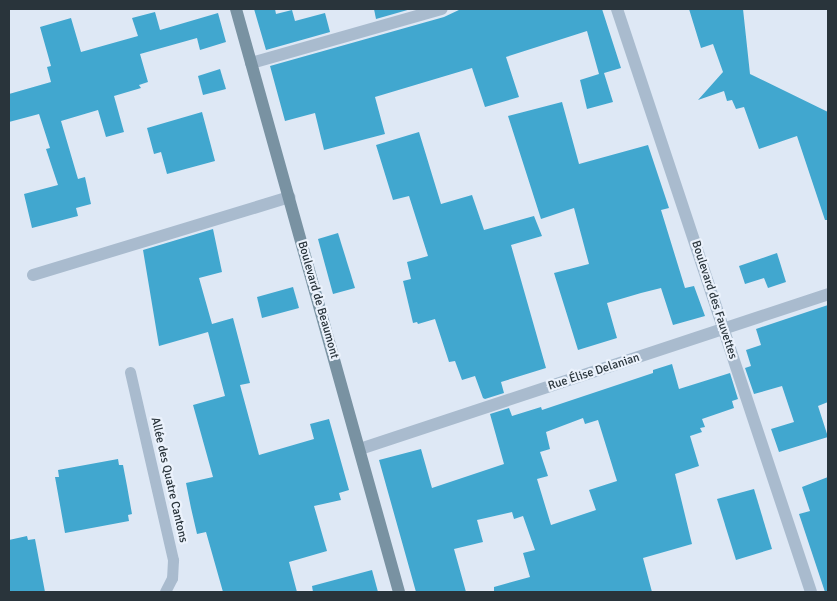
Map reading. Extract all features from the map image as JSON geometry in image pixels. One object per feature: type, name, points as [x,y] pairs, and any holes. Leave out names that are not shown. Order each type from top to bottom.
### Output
[{"type":"street","name":"Boulevard de Beaumont","points":[[236,9],[399,592]]},
{"type":"street","points":[[251,63],[442,9]]},
{"type":"street","name":"Boulevard des Fauvettes","points":[[617,9],[811,592]]},
{"type":"street","points":[[33,275],[289,197]]},
{"type":"street","name":"Rue Élise Delanian","points":[[360,449],[828,294]]},
{"type":"lane","name":"Allée des Quatre Cantons","points":[[130,372],[173,560],[172,578],[164,592]]},
{"type":"building","points":[[254,9],[275,9],[276,14],[292,10],[295,21],[325,13],[330,32],[266,50]]},
{"type":"building","points":[[374,9],[411,9],[376,19]]},
{"type":"building","points":[[461,9],[602,9],[621,68],[604,73],[613,102],[587,109],[580,80],[599,74],[587,31],[506,57],[519,97],[485,107],[472,68],[375,97],[385,134],[324,150],[315,113],[285,121],[270,66],[444,17]]},
{"type":"building","points":[[689,9],[743,9],[750,74],[828,112],[828,220],[825,220],[797,136],[759,149],[744,107],[736,109],[732,100],[727,101],[724,91],[698,100],[723,72],[713,44],[701,48]]},
{"type":"building","points":[[155,12],[160,30],[218,13],[226,42],[200,50],[197,38],[140,54],[148,82],[139,85],[141,88],[114,96],[124,132],[106,137],[98,110],[61,121],[78,179],[85,177],[91,204],[76,208],[78,216],[32,228],[24,194],[58,185],[46,149],[50,148],[39,114],[9,122],[9,94],[51,82],[47,67],[51,66],[40,27],[71,18],[81,52],[138,36],[132,18]]},
{"type":"building","points":[[220,69],[226,89],[203,95],[198,76]]},
{"type":"building","points":[[562,102],[579,164],[648,145],[669,208],[661,210],[685,288],[694,286],[705,316],[673,325],[661,288],[641,293],[607,303],[617,338],[578,350],[554,273],[589,264],[574,208],[541,219],[508,116]]},
{"type":"building","points":[[202,112],[215,161],[167,174],[161,152],[154,154],[147,128]]},
{"type":"building","points":[[419,132],[441,204],[472,195],[484,230],[534,216],[542,236],[511,245],[546,368],[501,382],[504,393],[485,399],[475,376],[462,380],[455,361],[449,362],[435,319],[418,324],[417,322],[413,323],[403,281],[411,279],[407,262],[428,256],[409,196],[393,200],[376,145]]},
{"type":"building","points":[[213,229],[222,272],[199,278],[212,324],[233,318],[250,383],[240,385],[259,455],[314,439],[310,424],[329,419],[349,490],[339,493],[341,500],[314,506],[327,551],[289,562],[297,592],[223,592],[206,532],[197,534],[186,483],[213,477],[193,405],[225,396],[208,332],[159,346],[143,250]]},
{"type":"building","points":[[338,233],[355,288],[333,294],[318,239]]},
{"type":"building","points":[[777,253],[786,282],[768,288],[764,278],[745,284],[739,266]]},
{"type":"building","points":[[293,287],[299,308],[262,318],[257,297]]},
{"type":"building","points":[[828,305],[828,402],[818,406],[828,437],[779,452],[771,429],[794,422],[782,386],[754,394],[745,368],[751,366],[746,350],[761,345],[756,329]]},
{"type":"building","points":[[672,364],[679,389],[730,373],[738,399],[732,401],[734,408],[702,419],[705,427],[700,428],[702,432],[690,436],[699,466],[675,474],[692,544],[643,558],[652,592],[494,592],[494,587],[530,577],[523,553],[535,550],[523,516],[514,519],[512,512],[477,520],[483,542],[454,549],[466,592],[416,592],[379,460],[421,449],[432,488],[504,464],[490,414],[509,408],[512,416],[541,407],[542,410],[653,373],[653,370]],"holes":[[[583,418],[585,424],[598,420],[617,481],[589,490],[596,510],[551,525],[537,479],[548,476],[540,452],[550,449],[546,432]]]},
{"type":"building","points":[[118,459],[119,465],[123,465],[132,514],[128,515],[129,521],[65,533],[55,477],[59,477],[58,470]]},
{"type":"building","points":[[828,477],[828,591],[825,592],[799,514],[810,511],[802,487]]},
{"type":"building","points":[[754,489],[772,549],[736,560],[717,499]]},
{"type":"building","points":[[27,536],[28,540],[35,539],[45,592],[9,592],[9,540]]},
{"type":"building","points":[[372,570],[378,592],[313,592],[312,586]]}]
